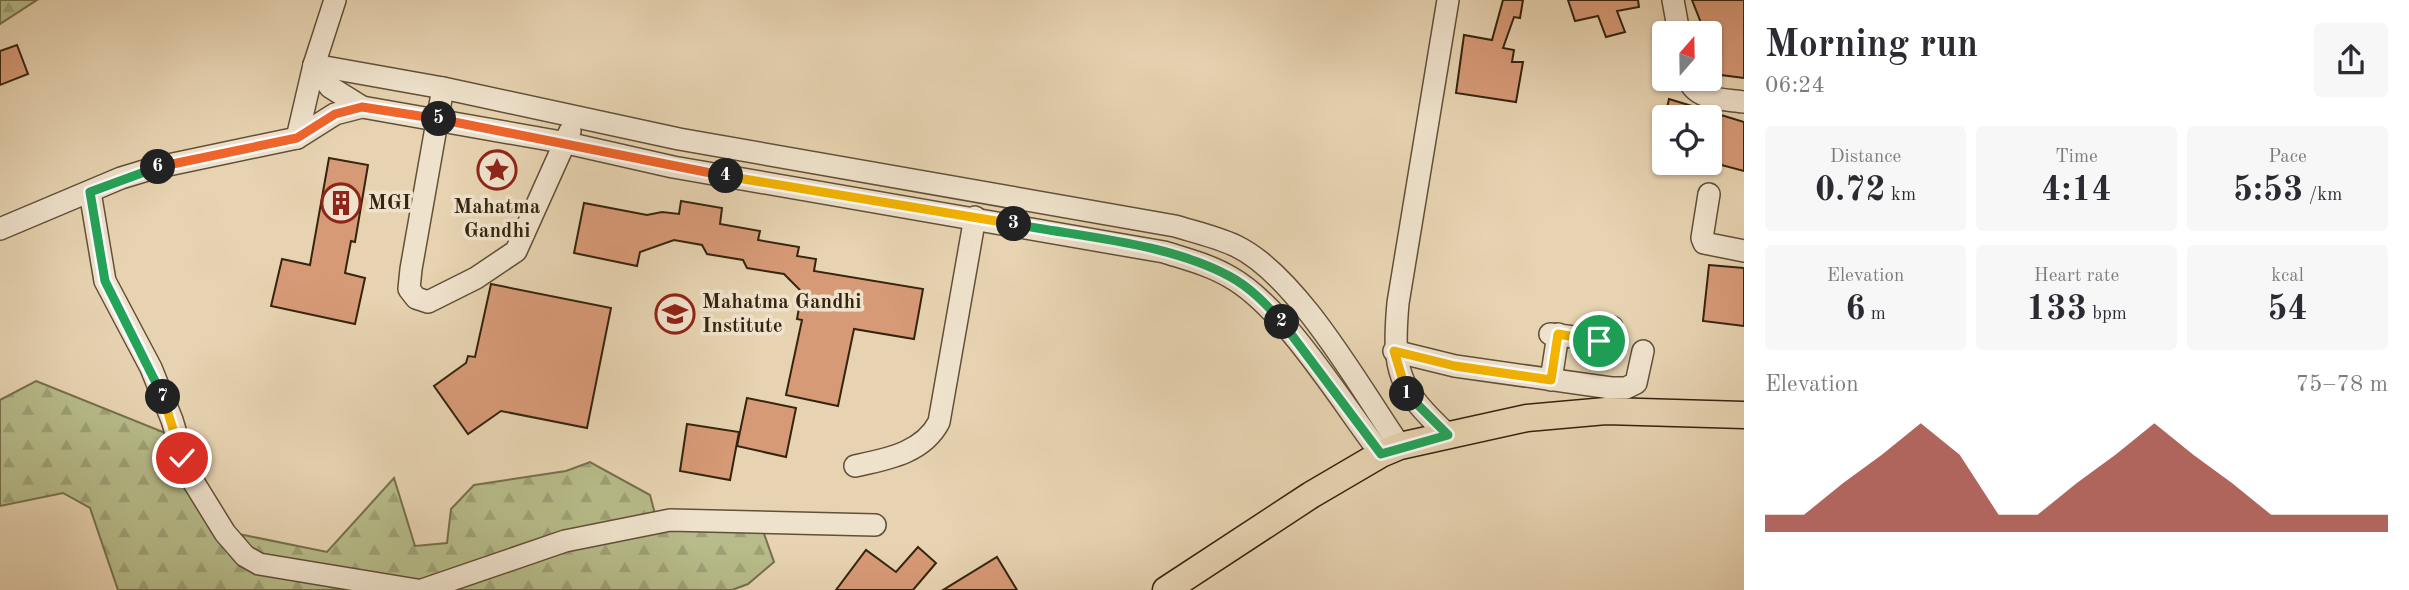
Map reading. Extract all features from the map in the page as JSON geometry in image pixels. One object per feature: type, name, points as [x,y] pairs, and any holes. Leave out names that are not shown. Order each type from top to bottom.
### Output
[{"type":"main road","points":[[1166,590],[1390,450],[1527,418],[1606,411],[1744,415]]},
{"type":"street","points":[[297,138],[314,65],[335,0]]},
{"type":"street","points":[[1448,0],[1398,303],[1394,351],[1408,394],[1448,435]]},
{"type":"street","points":[[1673,0],[1677,21]]},
{"type":"street","points":[[314,65],[443,88],[679,139],[1175,226],[1236,246],[1259,260],[1296,295],[1390,450]]},
{"type":"street","points":[[314,65],[330,87],[362,107]]},
{"type":"street","points":[[443,88],[409,289],[416,298],[428,302],[476,278],[516,251],[567,143],[574,115]]},
{"type":"street","points":[[1697,91],[1702,95],[1744,102]]},
{"type":"street","points":[[0,229],[155,168],[297,138],[335,114],[362,107],[436,118],[673,167],[975,217],[1164,252],[1229,276],[1266,304],[1390,450]]},
{"type":"street","points":[[90,192],[105,281],[151,368],[172,420],[188,473],[225,533],[245,556],[259,564],[420,590],[565,541],[670,520],[874,525]]},
{"type":"street","points":[[1709,194],[1702,238],[1704,243],[1744,251]]},
{"type":"street","points":[[855,466],[887,459],[916,447],[932,434],[939,422],[975,217]]},
{"type":"street","points":[[1551,380],[1554,334],[1606,341],[1612,327]]},
{"type":"street","points":[[1394,351],[1455,366],[1611,388],[1632,386],[1638,379],[1643,351]]},
{"type":"green space","points":[[0,0],[37,0],[0,24]]},
{"type":"green space","points":[[36,381],[168,434],[219,530],[327,552],[394,478],[415,546],[447,543],[451,509],[474,485],[566,471],[590,462],[650,495],[659,529],[762,528],[774,562],[748,584],[732,590],[118,590],[90,508],[63,493],[0,506],[0,400]]},
{"type":"building","points":[[1503,0],[1523,0],[1520,18],[1514,17],[1503,48],[1514,50],[1512,62],[1523,62],[1516,102],[1456,93],[1464,35],[1492,40]]},
{"type":"building","points":[[1568,0],[1638,0],[1639,7],[1617,11],[1625,32],[1606,37],[1598,16],[1575,21]]},
{"type":"building","points":[[1692,0],[1744,0],[1744,78],[1722,75],[1722,21],[1700,21]]},
{"type":"building","points":[[17,45],[28,74],[0,85],[0,51]]},
{"type":"building","points":[[1669,99],[1689,105],[1668,105]]},
{"type":"building","points":[[1722,115],[1744,122],[1744,171],[1722,165]]},
{"type":"building","points":[[329,158],[368,165],[355,242],[351,241],[345,273],[365,278],[355,324],[271,306],[282,259],[310,265]]},
{"type":"building","points":[[681,201],[722,208],[720,224],[760,231],[758,240],[799,247],[797,256],[816,259],[814,271],[923,289],[914,339],[854,329],[838,406],[786,395],[802,320],[797,319],[802,292],[784,274],[747,268],[743,260],[707,254],[702,245],[674,240],[640,252],[637,266],[574,253],[584,203],[647,215],[662,212],[679,214]]},
{"type":"building","points":[[1709,265],[1744,268],[1744,326],[1703,321]]},
{"type":"building","points":[[491,284],[611,308],[587,428],[501,411],[468,434],[434,386],[466,363],[468,356],[475,357]]},
{"type":"building","points":[[747,398],[796,408],[786,457],[737,446]]},
{"type":"building","points":[[687,424],[739,432],[730,480],[680,471]]},
{"type":"building","points":[[918,547],[936,563],[913,590],[836,590],[866,550],[896,572]]},
{"type":"building","points":[[997,557],[1017,590],[943,590]]},
{"type":"place","name":"Mahatma Gandhi","points":[[497,170]]},
{"type":"place","name":"MGI","points":[[341,203]]},
{"type":"place","name":"Mahatma Gandhi Institute","points":[[675,314]]},
{"type":"route","points":[[182,458],[172,420],[151,368],[105,281],[90,192],[121,178],[155,168],[297,138],[335,114],[362,107],[567,143],[673,167],[975,217],[1164,252],[1198,263],[1229,276],[1266,304],[1381,454],[1400,446],[1448,435],[1408,394],[1394,351],[1455,366],[1551,380],[1558,334],[1599,341]]}]
